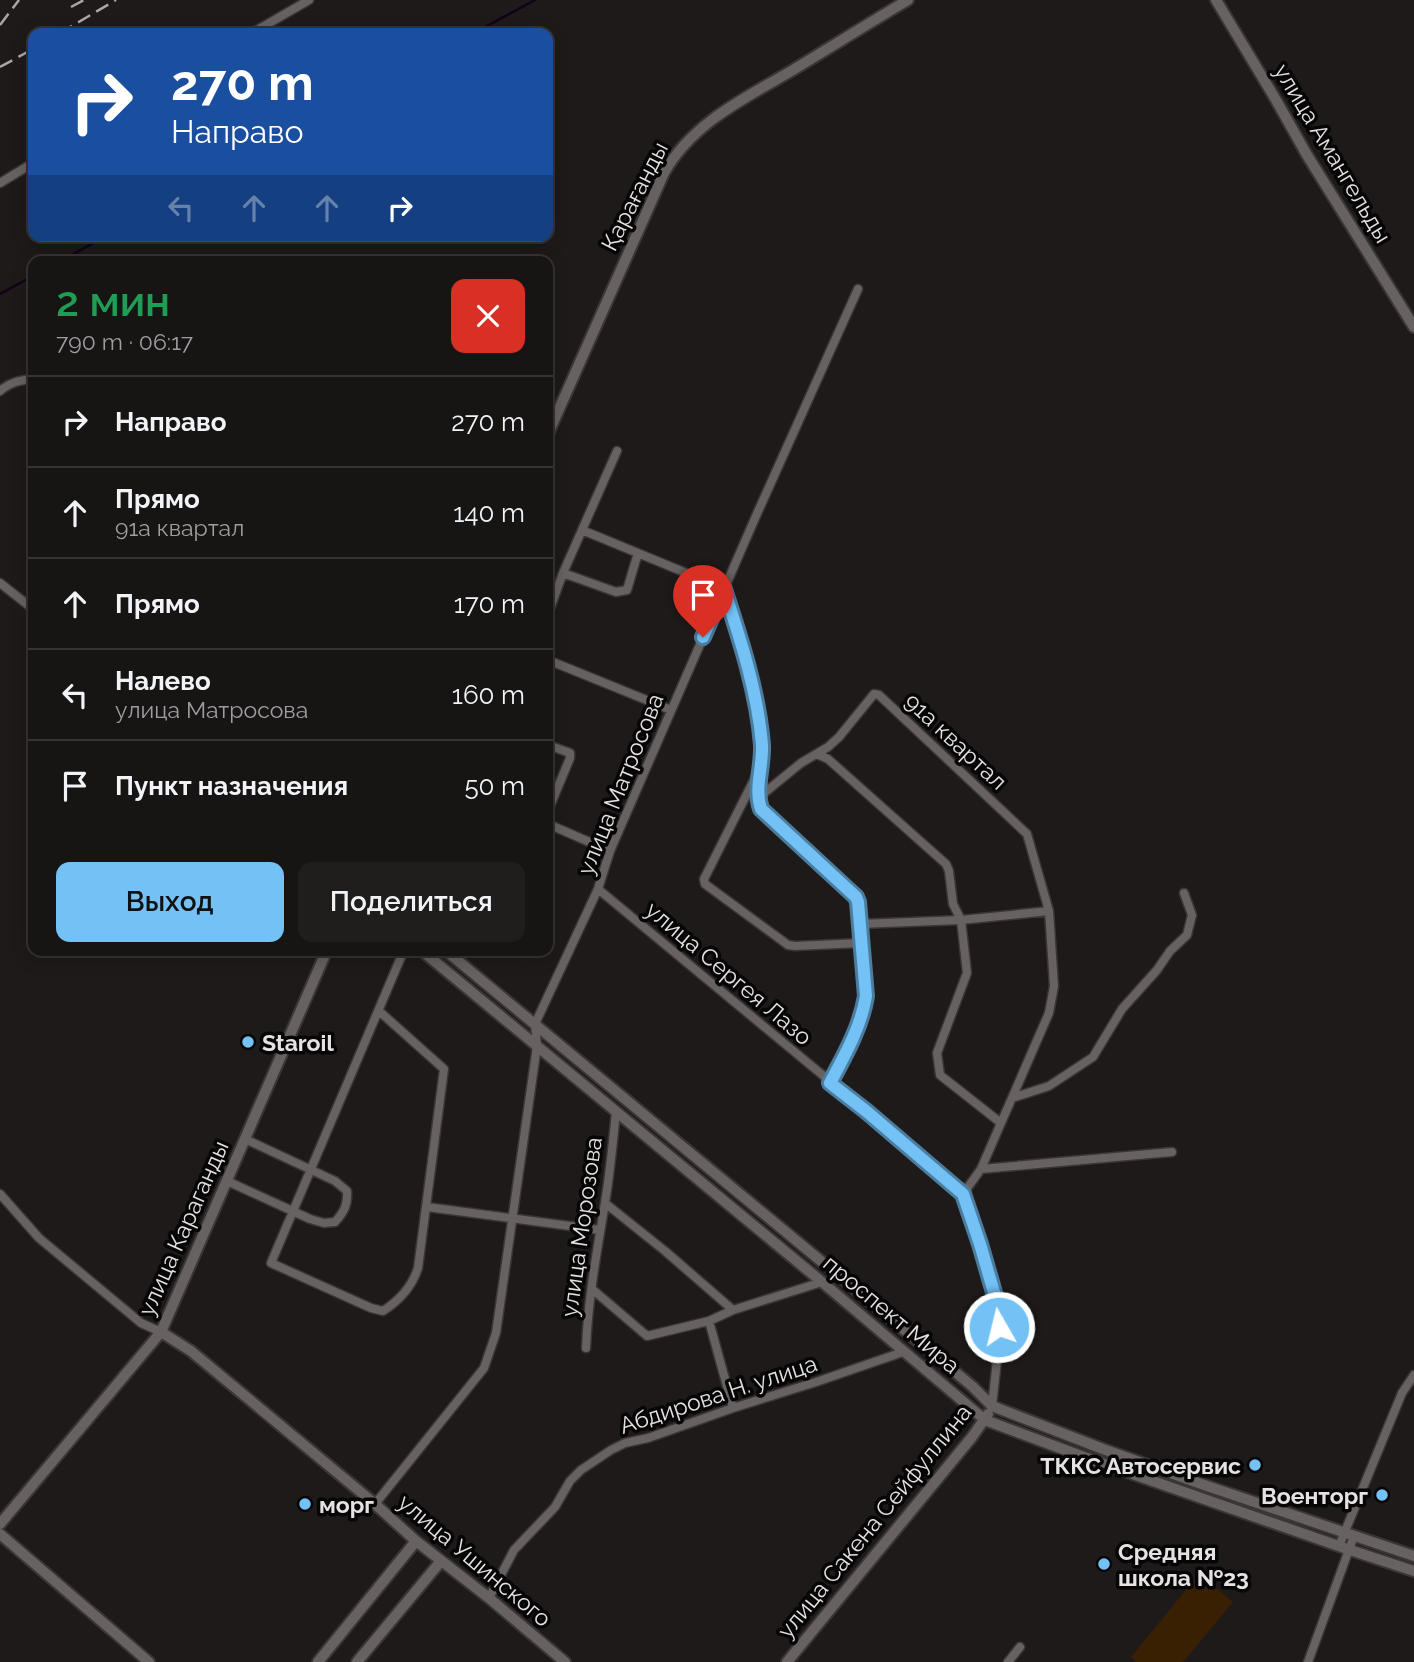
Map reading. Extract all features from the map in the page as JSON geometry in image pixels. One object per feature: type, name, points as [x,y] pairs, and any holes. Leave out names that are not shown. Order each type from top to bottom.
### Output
[{"type":"main road","name":"Қарағанды","points":[[553,423],[664,173],[685,143],[714,117],[908,0]]},
{"type":"main road","name":"улица Амангельды","points":[[1216,0],[1307,155],[1414,327]]},
{"type":"main road","name":"улица Караганды","points":[[0,1524],[162,1332],[324,956]]},
{"type":"main road","name":"проспект Мира","points":[[428,956],[985,1420],[1414,1571]]},
{"type":"main road","name":"проспект Мира","points":[[452,956],[972,1386],[992,1406],[1103,1449],[1414,1556]]},
{"type":"main road","name":"улица Ушинского","points":[[162,1332],[191,1351],[416,1541],[565,1662]]},
{"type":"main road","name":"улица Сакена Сейфуллина","points":[[787,1662],[985,1420],[992,1406]]},
{"type":"main road","points":[[0,1534],[149,1662]]},
{"type":"main road","points":[[317,1662],[416,1541]]},
{"type":"main road","points":[[357,1662],[441,1561]]},
{"type":"street","points":[[261,28],[309,0]]},
{"type":"street","points":[[0,183],[28,166]]},
{"type":"street","name":"улица Матросова","points":[[535,1024],[598,889],[610,851],[671,710],[858,289]]},
{"type":"street","points":[[0,391],[16,381],[28,380]]},
{"type":"street","points":[[553,600],[617,451]]},
{"type":"street","points":[[582,530],[724,589],[747,661],[756,709],[762,748],[758,799],[761,809],[856,897],[858,902],[866,988],[864,1010],[856,1034],[830,1083]]},
{"type":"street","points":[[563,573],[622,592],[627,590],[638,553]]},
{"type":"street","points":[[0,583],[28,605]]},
{"type":"street","points":[[553,662],[671,710]]},
{"type":"street","name":"91а квартал","points":[[817,754],[839,737],[874,694],[879,695],[1027,834],[1049,911]]},
{"type":"street","points":[[553,747],[570,754],[570,758],[553,799]]},
{"type":"street","points":[[758,799],[790,771],[817,754],[828,759],[946,864],[953,904],[961,920],[967,973],[937,1053],[940,1075],[1001,1123]]},
{"type":"street","points":[[759,770],[704,878],[705,884],[788,945],[861,943]]},
{"type":"street","points":[[553,826],[610,851]]},
{"type":"street","name":"улица Сергея Лазо","points":[[598,889],[963,1194]]},
{"type":"street","points":[[1012,1098],[1049,1086],[1093,1057],[1122,1009],[1186,935],[1192,915],[1184,893]]},
{"type":"street","points":[[860,925],[961,920],[1049,911],[1054,986],[1049,1013],[981,1169],[963,1194],[999,1312],[999,1342],[992,1406]]},
{"type":"street","points":[[379,1011],[444,1069],[418,1268],[413,1283],[395,1304],[383,1311],[370,1308],[271,1263],[402,956]]},
{"type":"street","points":[[375,1504],[484,1368],[496,1333],[537,1046],[535,1024]]},
{"type":"street","name":"улица Морозова","points":[[586,1348],[587,1320],[606,1203],[616,1112]]},
{"type":"street","points":[[227,1181],[293,1212],[324,1223],[335,1222],[348,1204],[347,1191],[335,1181],[245,1139]]},
{"type":"street","points":[[981,1169],[1172,1152]]},
{"type":"street","points":[[0,1194],[39,1238],[141,1323],[162,1332]]},
{"type":"street","points":[[606,1203],[733,1310]]},
{"type":"street","points":[[427,1207],[600,1230]]},
{"type":"street","points":[[592,1289],[647,1336],[709,1321],[733,1310],[822,1282]]},
{"type":"street","points":[[709,1321],[733,1408]]},
{"type":"street","name":"Абдирова Н. улица","points":[[489,1598],[514,1549],[555,1507],[570,1481],[581,1470],[611,1450],[903,1352]]},
{"type":"street","points":[[1308,1662],[1344,1548],[1402,1393],[1414,1375]]},
{"type":"street","points":[[1008,1662],[1020,1647]]},
{"type":"shaded area","points":[[1199,1574],[1233,1602],[1183,1662],[1137,1662],[1131,1657]]},
{"type":"waterway","points":[[483,28],[535,0]]},
{"type":"waterway","points":[[70,256],[95,242]]},
{"type":"waterway","points":[[0,294],[28,279]]},
{"type":"railway","points":[[0,25],[19,0]]},
{"type":"railway","points":[[71,7],[84,0]]},
{"type":"railway","points":[[68,28],[116,0]]},
{"type":"railway","points":[[0,67],[28,52]]},
{"type":"place","name":"Staroil","points":[[248,1042]]},
{"type":"place","name":"ТККС Автосервис","points":[[1255,1465]]},
{"type":"place","name":"Военторг","points":[[1382,1495]]},
{"type":"place","name":"морг","points":[[305,1504]]},
{"type":"place","name":"Средняя школа №23","points":[[1104,1564]]},
{"type":"route","points":[[703,637],[724,589],[747,661],[760,733],[762,748],[758,799],[761,809],[856,897],[858,902],[866,988],[864,1010],[856,1034],[830,1083],[963,1194],[995,1296],[999,1327]]}]
